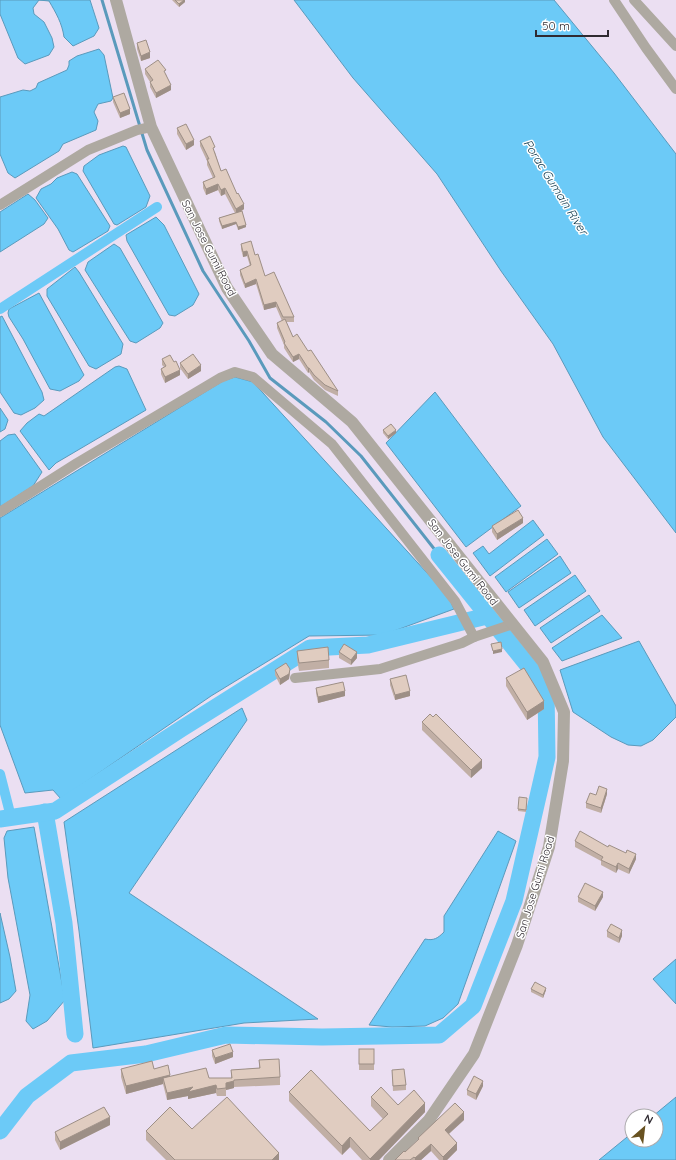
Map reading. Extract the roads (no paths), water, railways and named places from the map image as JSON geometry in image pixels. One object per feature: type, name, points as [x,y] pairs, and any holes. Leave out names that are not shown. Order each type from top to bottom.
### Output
[{"type":"street","name":"San Jose Gumi Road","points":[[116,0],[144,128],[227,288],[272,354],[352,422],[513,624],[543,662],[564,712],[563,760],[549,847],[517,945],[474,1054],[429,1120],[389,1160]]},
{"type":"street","points":[[614,0],[676,89]]},
{"type":"street","points":[[634,0],[676,46]]},
{"type":"street","points":[[0,205],[88,150],[144,128]]},
{"type":"street","points":[[0,512],[84,459],[220,378],[235,372],[254,377],[332,444],[455,602],[474,637]]},
{"type":"street","points":[[294,678],[380,669],[462,643],[474,637],[513,624]]},
{"type":"water","points":[[0,0],[39,0],[33,8],[34,14],[44,22],[52,38],[54,47],[49,55],[25,64],[18,58],[0,14]]},
{"type":"water","points":[[39,0],[90,0],[99,28],[94,36],[73,46],[64,37],[60,23],[49,1]]},
{"type":"water","name":"Porac Gumain River","points":[[294,0],[554,0],[614,73],[676,154],[676,533],[603,437],[553,344],[501,271],[437,174],[353,78]]},
{"type":"water","points":[[99,49],[104,55],[113,98],[111,101],[98,104],[94,112],[98,121],[96,130],[63,144],[59,151],[15,178],[8,173],[0,154],[0,97],[23,90],[30,91],[36,88],[38,83],[67,70],[69,61],[77,56]]},
{"type":"water","points":[[123,146],[126,147],[150,196],[146,207],[117,225],[114,224],[83,171],[84,166],[99,155]]},
{"type":"water","points":[[72,172],[77,174],[110,226],[108,231],[73,252],[69,250],[58,229],[36,198],[41,189],[51,184],[57,178]]},
{"type":"water","points":[[28,194],[35,200],[48,218],[44,224],[0,252],[0,212]]},
{"type":"water","points":[[156,217],[164,225],[199,294],[193,305],[175,316],[169,315],[127,241],[126,235]]},
{"type":"water","points":[[114,244],[120,248],[163,323],[160,328],[136,343],[130,341],[85,270],[88,262]]},
{"type":"water","points":[[75,267],[123,344],[121,354],[96,369],[89,366],[47,296],[47,289]]},
{"type":"water","points":[[39,293],[84,375],[79,381],[60,391],[50,389],[8,313],[9,309]]},
{"type":"water","points":[[2,316],[42,392],[44,400],[35,408],[21,415],[14,413],[0,392],[0,317]]},
{"type":"water","points":[[119,366],[127,369],[146,410],[56,463],[49,470],[20,431],[27,423],[39,414],[44,416],[115,367]]},
{"type":"water","points":[[235,377],[253,382],[448,596],[454,609],[383,635],[309,636],[211,696],[61,799],[53,790],[25,793],[0,725],[0,518],[223,381]]},
{"type":"water","points":[[435,392],[521,506],[466,547],[386,443]]},
{"type":"water","points":[[0,408],[8,420],[5,429],[0,432]]},
{"type":"water","points":[[15,434],[42,472],[33,486],[0,507],[0,441],[8,435]]},
{"type":"water","points":[[533,520],[544,535],[490,576],[473,553],[483,546],[489,554]]},
{"type":"water","points":[[547,539],[558,554],[506,592],[495,577]]},
{"type":"water","points":[[560,556],[571,573],[519,608],[508,592]]},
{"type":"water","points":[[575,575],[586,591],[535,626],[524,610]]},
{"type":"water","points":[[589,595],[600,611],[551,643],[540,628]]},
{"type":"water","points":[[602,615],[622,638],[562,661],[552,648]]},
{"type":"water","points":[[639,641],[676,706],[676,717],[653,740],[641,746],[628,745],[611,737],[573,712],[560,670]]},
{"type":"water","points":[[242,708],[247,720],[129,893],[318,1019],[244,1023],[93,1048],[64,822]]},
{"type":"water","points":[[34,827],[65,1000],[47,1021],[33,1029],[26,1021],[30,995],[8,878],[4,838],[7,831]]},
{"type":"water","points":[[498,831],[516,841],[458,1004],[443,1018],[425,1026],[392,1027],[369,1025],[425,939],[431,940],[440,936],[444,932],[444,916]]},
{"type":"water","points":[[0,913],[16,991],[9,999],[0,1003]]},
{"type":"water","points":[[676,959],[676,1004],[653,979]]},
{"type":"water","points":[[676,1097],[676,1160],[599,1160],[624,1140],[624,1148],[664,1148],[664,1108],[663,1108]]},
{"type":"waterway","points":[[102,0],[147,150],[203,271],[249,341],[270,378],[326,422],[361,456],[439,555]]},
{"type":"waterway","points":[[0,309],[157,207]]},
{"type":"waterway","points":[[0,1131],[27,1096],[71,1063],[146,1054],[226,1035],[322,1037],[439,1035],[473,1006],[514,901],[547,757],[546,688],[439,555]]},
{"type":"waterway","points":[[0,819],[55,811],[181,729],[310,648],[368,645],[487,616]]},
{"type":"waterway","points":[[0,774],[11,817]]},
{"type":"waterway","points":[[45,812],[64,923],[75,1034]]}]
